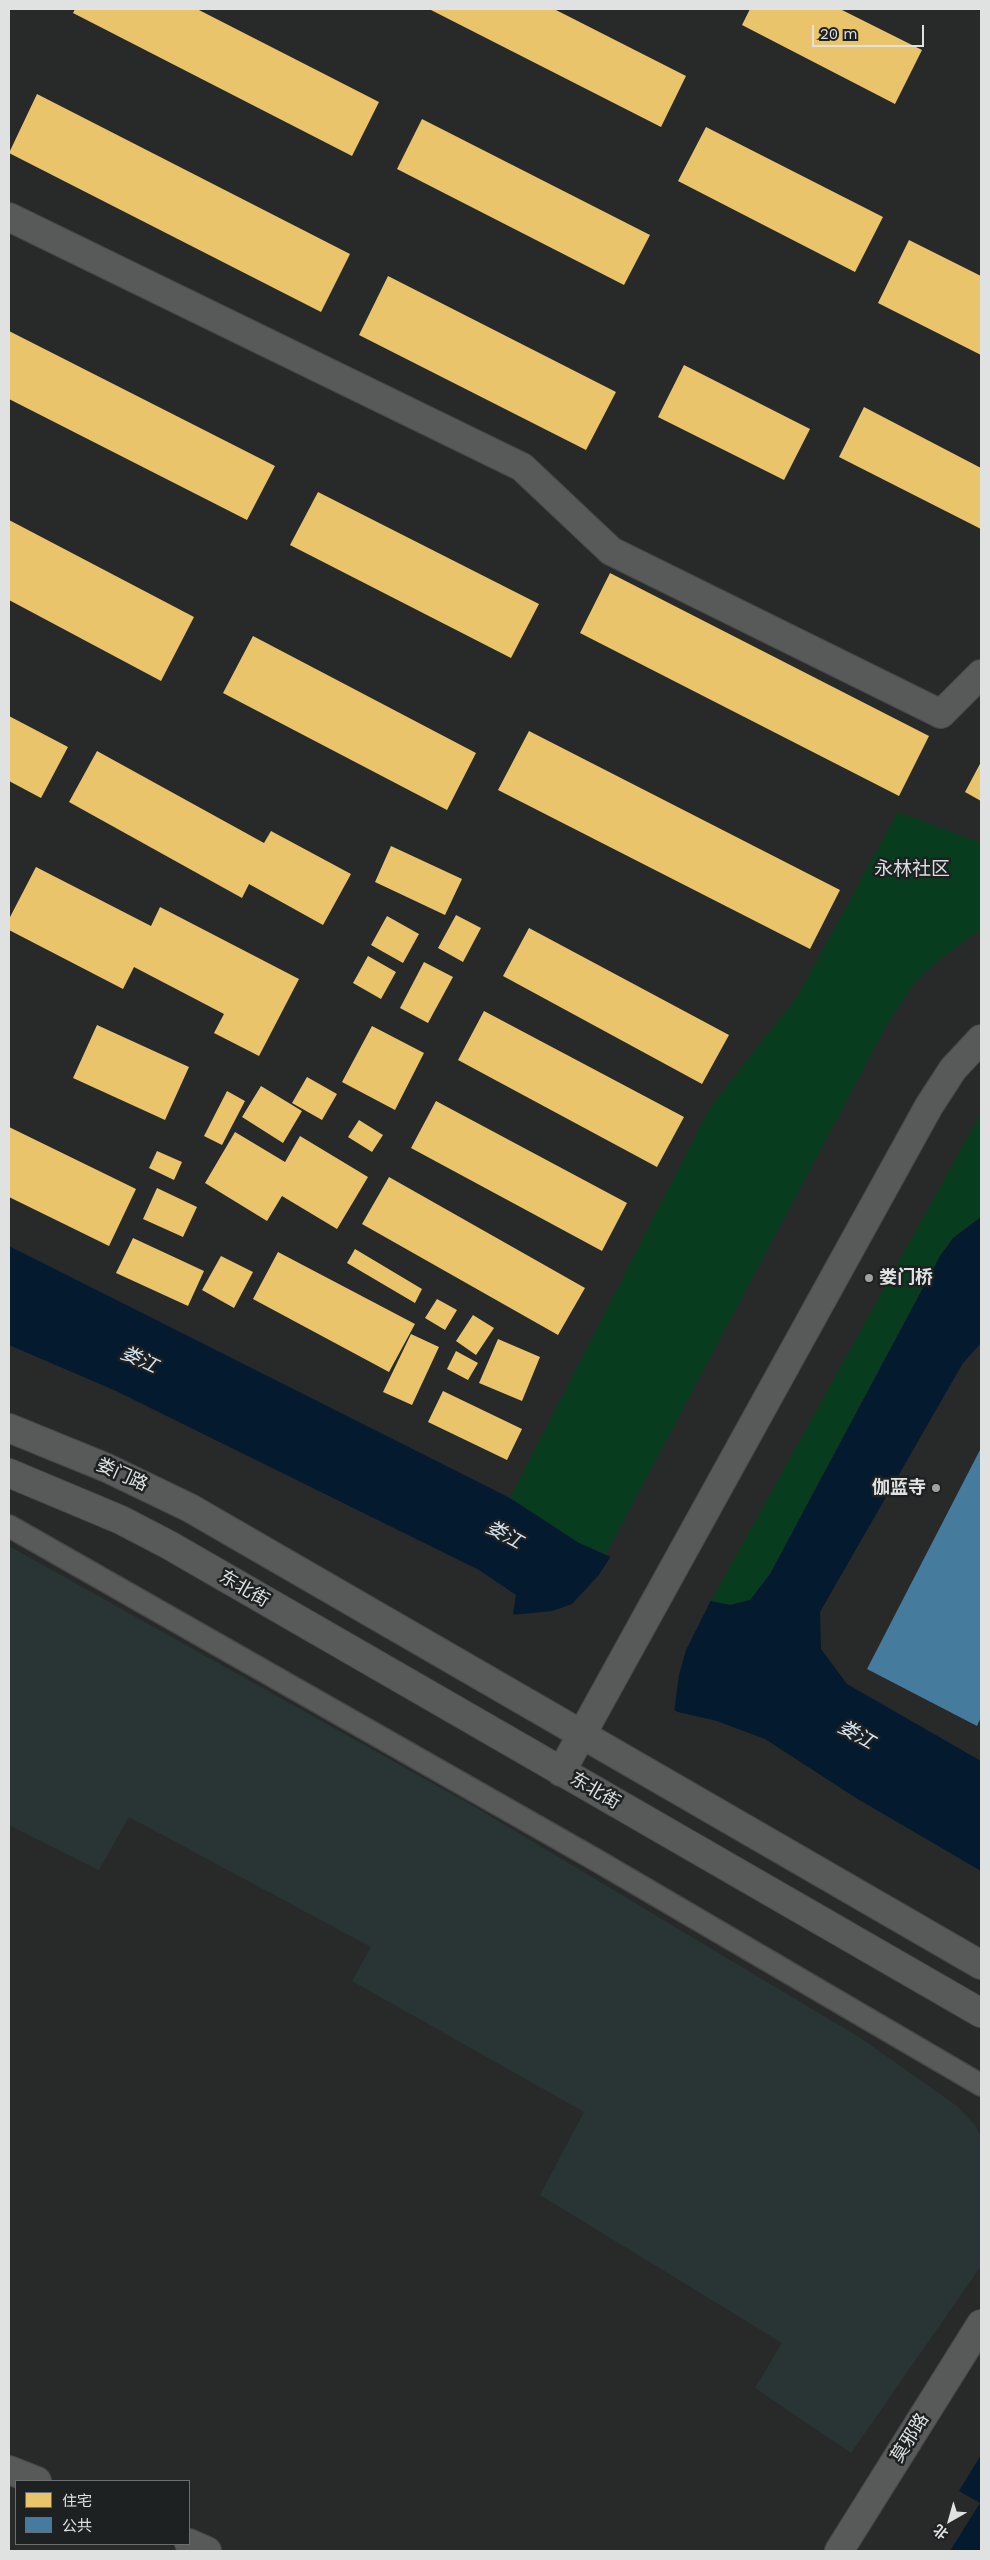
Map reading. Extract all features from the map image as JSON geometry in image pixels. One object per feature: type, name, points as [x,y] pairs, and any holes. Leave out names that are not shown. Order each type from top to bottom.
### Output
[{"type":"main road","points":[[9,217],[522,468],[611,551],[941,714],[981,674]]},
{"type":"main road","points":[[561,1772],[929,1106],[953,1069],[981,1039]]},
{"type":"main road","name":"娄门路","points":[[9,1428],[138,1482],[190,1508],[582,1735]]},
{"type":"main road","name":"东北街","points":[[9,1473],[121,1520],[169,1545],[981,2013]]},
{"type":"main road","points":[[582,1735],[981,1965]]},
{"type":"main road","name":"莫邪路","points":[[839,2551],[981,2324]]},
{"type":"main road","points":[[9,2470],[34,2480]]},
{"type":"main road","points":[[190,2543],[207,2551]]},
{"type":"lane","points":[[9,1526],[587,1856],[981,2085]]},
{"type":"shaded area","points":[[9,1546],[475,1807],[862,2039],[957,2106],[976,2126],[981,2138],[981,2266],[851,2453],[755,2388],[782,2343],[540,2195],[584,2112],[352,1981],[371,1947],[129,1817],[99,1870],[9,1825]]},
{"type":"green space","points":[[898,812],[981,843],[981,929],[941,958],[914,983],[888,1023],[606,1554],[579,1543],[510,1498],[711,1106],[797,997]]},
{"type":"green space","points":[[981,1113],[981,1217],[953,1238],[940,1256],[770,1574],[756,1594],[750,1600],[743,1603],[730,1605],[711,1601]]},
{"type":"water","name":"娄江","points":[[981,1217],[981,1343],[963,1363],[820,1612],[821,1649],[847,1684],[981,1761],[981,1871],[856,1798],[765,1739],[717,1721],[678,1712],[512,1621],[516,1595],[479,1570],[116,1391],[9,1345],[9,1246],[510,1498],[579,1543],[711,1601],[730,1605],[750,1600],[770,1574],[940,1256],[953,1238]]},
{"type":"water","points":[[981,2455],[981,2551],[950,2551],[980,2503],[959,2491]]},
{"type":"pier","points":[[612,1555],[712,1598],[686,1650],[679,1675],[674,1713],[510,1622],[511,1615],[552,1611],[572,1604],[598,1576]]},
{"type":"building: 住宅","points":[[75,9],[197,9],[379,102],[352,156],[73,13]]},
{"type":"building: 住宅","points":[[429,9],[554,9],[686,76],[661,127]]},
{"type":"building: 住宅","points":[[750,9],[840,9],[922,50],[895,104],[742,25]]},
{"type":"building: 住宅","points":[[37,94],[350,254],[321,312],[9,153]]},
{"type":"building: 住宅","points":[[422,119],[650,235],[624,285],[397,169]]},
{"type":"building: 住宅","points":[[706,127],[883,217],[855,272],[678,181]]},
{"type":"building: 住宅","points":[[909,240],[981,276],[981,355],[878,303]]},
{"type":"building: 住宅","points":[[388,276],[616,392],[586,450],[359,335]]},
{"type":"building: 住宅","points":[[9,331],[275,466],[247,520],[9,399]]},
{"type":"building: 住宅","points":[[684,365],[810,429],[784,480],[658,417]]},
{"type":"building: 住宅","points":[[864,407],[981,468],[981,529],[839,457]]},
{"type":"building: 住宅","points":[[318,492],[539,604],[511,658],[290,545]]},
{"type":"building: 住宅","points":[[9,520],[194,617],[161,681],[9,600]]},
{"type":"building: 住宅","points":[[610,573],[929,736],[899,796],[580,633]]},
{"type":"building: 住宅","points":[[253,636],[476,753],[447,810],[223,693]]},
{"type":"building: 住宅","points":[[9,716],[68,747],[41,798],[9,781]]},
{"type":"building: 住宅","points":[[529,731],[840,890],[810,949],[498,790]]},
{"type":"building: 住宅","points":[[97,751],[264,843],[271,831],[351,874],[323,925],[249,884],[242,898],[69,802]]},
{"type":"building: 住宅","points":[[981,762],[981,801],[965,792]]},
{"type":"building: 住宅","points":[[391,846],[462,879],[445,915],[375,882]]},
{"type":"building: 住宅","points":[[36,867],[151,926],[160,907],[299,979],[259,1056],[214,1033],[224,1014],[134,967],[123,989],[9,930],[9,919]]},
{"type":"building: 住宅","points":[[456,915],[481,928],[463,962],[438,948]]},
{"type":"building: 住宅","points":[[387,916],[419,934],[403,963],[371,945]]},
{"type":"building: 住宅","points":[[529,928],[729,1035],[702,1084],[503,976]]},
{"type":"building: 住宅","points":[[368,956],[396,972],[381,999],[353,983]]},
{"type":"building: 住宅","points":[[424,962],[453,977],[428,1023],[400,1008]]},
{"type":"building: 住宅","points":[[484,1011],[684,1117],[657,1167],[458,1060]]},
{"type":"building: 住宅","points":[[97,1025],[189,1067],[165,1120],[73,1078]]},
{"type":"building: 住宅","points":[[372,1026],[424,1053],[395,1110],[342,1082]]},
{"type":"building: 住宅","points":[[307,1077],[337,1094],[322,1120],[292,1103]]},
{"type":"building: 住宅","points":[[261,1086],[302,1111],[283,1143],[242,1117]]},
{"type":"building: 住宅","points":[[227,1091],[245,1101],[222,1145],[204,1136]]},
{"type":"building: 住宅","points":[[436,1101],[627,1203],[602,1251],[411,1148]]},
{"type":"building: 住宅","points":[[359,1120],[383,1135],[372,1152],[348,1137]]},
{"type":"building: 住宅","points":[[9,1127],[136,1189],[109,1246],[9,1197]]},
{"type":"building: 住宅","points":[[235,1132],[285,1162],[300,1136],[368,1177],[337,1229],[282,1196],[267,1221],[205,1183]]},
{"type":"building: 住宅","points":[[157,1151],[182,1162],[174,1180],[149,1168]]},
{"type":"building: 住宅","points":[[389,1177],[585,1288],[558,1335],[362,1224]]},
{"type":"building: 住宅","points":[[157,1188],[197,1207],[183,1237],[143,1219]]},
{"type":"building: 住宅","points":[[133,1238],[204,1271],[188,1306],[116,1273]]},
{"type":"building: 住宅","points":[[355,1249],[422,1289],[415,1303],[347,1263]]},
{"type":"building: 住宅","points":[[278,1252],[415,1324],[389,1372],[253,1299]]},
{"type":"building: 住宅","points":[[221,1256],[253,1272],[234,1308],[202,1290]]},
{"type":"building: 住宅","points":[[437,1299],[457,1310],[445,1330],[425,1318]]},
{"type":"building: 住宅","points":[[473,1315],[494,1328],[476,1355],[456,1341]]},
{"type":"building: 住宅","points":[[411,1334],[439,1347],[412,1405],[383,1392]]},
{"type":"building: 住宅","points":[[498,1339],[540,1357],[522,1401],[479,1383]]},
{"type":"building: 住宅","points":[[456,1351],[478,1363],[468,1380],[447,1369]]},
{"type":"building: 住宅","points":[[443,1391],[522,1429],[507,1460],[428,1422]]},
{"type":"building: 公共","points":[[981,1448],[981,1717],[977,1726],[867,1669]]},
{"type":"place","name":"娄门桥","points":[[869,1278]]},
{"type":"place","name":"伽蓝寺","points":[[936,1488]]},
{"type":"district","name":"永林社区","points":[[912,869]]}]
